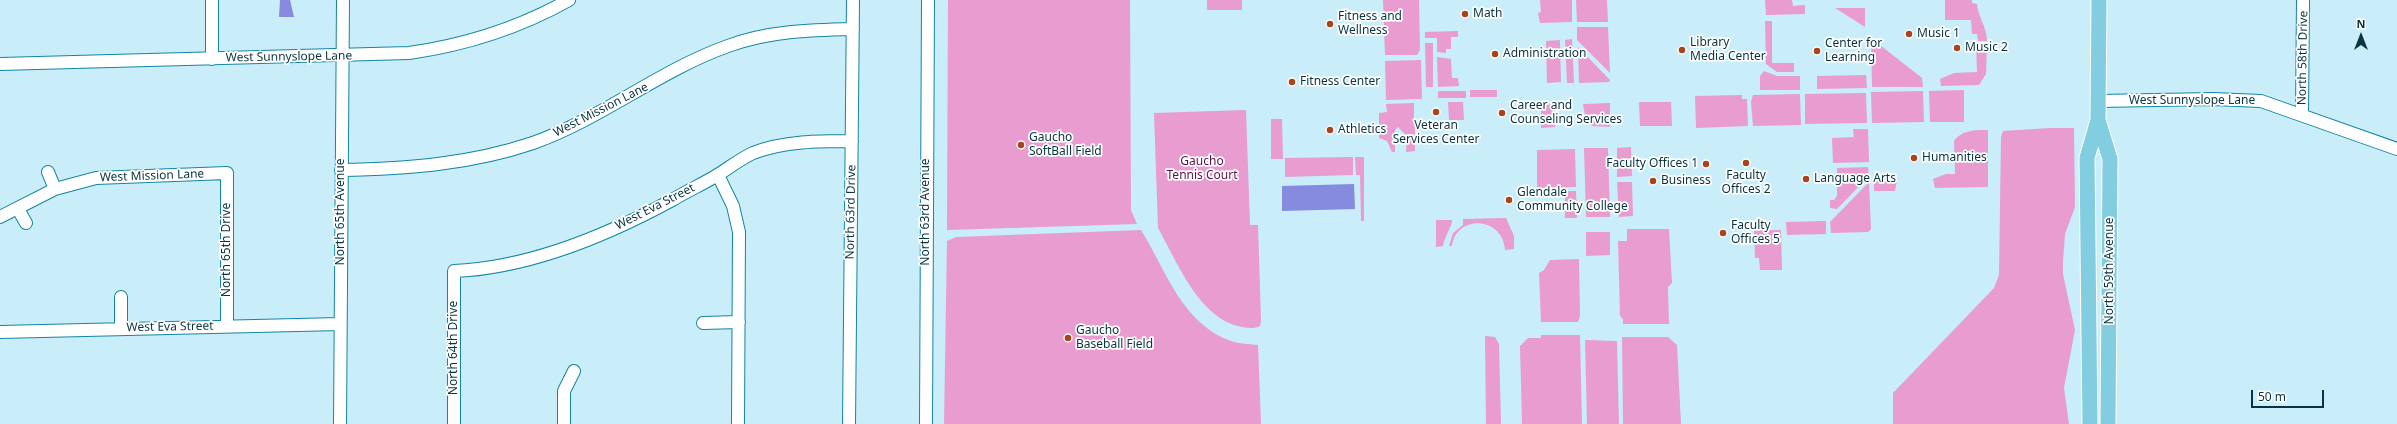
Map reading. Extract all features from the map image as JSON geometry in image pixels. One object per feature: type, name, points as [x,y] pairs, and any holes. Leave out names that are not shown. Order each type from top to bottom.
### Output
[{"type":"main road","name":"North 59th Avenue","points":[[2090,424],[2089,205],[2087,158],[2098,120],[2098,0]]},
{"type":"main road","name":"North 59th Avenue","points":[[2098,120],[2110,159],[2108,424]]},
{"type":"main road","points":[[2089,205],[2099,224],[2100,281],[2110,284]]},
{"type":"street","points":[[212,0],[212,59]]},
{"type":"street","name":"North 65th Avenue","points":[[340,424],[343,0]]},
{"type":"street","name":"West Sunnyslope Lane","points":[[0,64],[409,53],[464,43],[499,32],[569,0]]},
{"type":"street","name":"North 63rd Drive","points":[[849,424],[853,0]]},
{"type":"street","name":"North 63rd Avenue","points":[[926,424],[928,0]]},
{"type":"street","name":"North 58th Drive","points":[[2302,115],[2303,0]]},
{"type":"street","name":"West Mission Lane","points":[[341,170],[432,165],[533,143],[583,121],[728,46],[776,33],[853,29]]},
{"type":"street","name":"West Sunnyslope Lane","points":[[2098,101],[2251,99],[2302,115],[2397,149]]},
{"type":"street","name":"West Eva Street","points":[[454,271],[497,266],[569,246],[627,223],[718,175],[753,154],[780,146],[814,142],[852,141]]},
{"type":"street","points":[[48,172],[55,189]]},
{"type":"street","name":"West Mission Lane","points":[[0,217],[18,210],[55,189],[76,182],[116,176],[227,173]]},
{"type":"street","name":"North 65th Drive","points":[[227,173],[227,326]]},
{"type":"street","points":[[718,175],[733,206],[739,232],[738,424]]},
{"type":"street","points":[[18,210],[26,223]]},
{"type":"street","name":"North 64th Drive","points":[[454,271],[454,424]]},
{"type":"street","points":[[121,298],[121,328]]},
{"type":"street","points":[[703,323],[739,322]]},
{"type":"street","name":"West Eva Street","points":[[0,332],[340,324]]},
{"type":"street","points":[[564,424],[564,391],[574,371]]},
{"type":"green space","points":[[948,0],[1130,0],[1131,210],[1137,224],[947,230]]},
{"type":"green space","points":[[1207,0],[1242,0],[1242,10],[1207,10]]},
{"type":"green space","points":[[1383,0],[1419,0],[1420,50],[1417,55],[1385,55]]},
{"type":"green space","points":[[1540,0],[1572,0],[1572,22],[1540,23],[1538,13],[1541,12]]},
{"type":"green space","points":[[1576,0],[1607,0],[1608,22],[1577,22]]},
{"type":"green space","points":[[1765,0],[1792,0],[1793,6],[1805,5],[1805,14],[1766,15]]},
{"type":"green space","points":[[1945,0],[1972,0],[1972,3],[1977,4],[1986,31],[1987,41],[1978,41],[1977,34],[1972,34],[1971,20],[1945,20]]},
{"type":"green space","points":[[1835,8],[1865,8],[1865,27]]},
{"type":"green space","points":[[1765,21],[1772,21],[1772,63],[1794,63],[1794,72],[1777,72],[1766,64]]},
{"type":"green space","points":[[1577,27],[1608,27],[1610,73],[1577,40]]},
{"type":"green space","points":[[1458,31],[1458,37],[1451,37],[1451,49],[1446,49],[1446,53],[1437,52],[1437,38],[1425,38],[1425,32]]},
{"type":"green space","points":[[1871,38],[1922,78],[1923,87],[1872,87]]},
{"type":"green space","points":[[1572,39],[1574,83],[1567,83],[1565,40]]},
{"type":"green space","points":[[1560,40],[1561,82],[1547,83],[1546,41]]},
{"type":"green space","points":[[1425,43],[1433,43],[1433,87],[1426,87]]},
{"type":"green space","points":[[1976,43],[1987,43],[1986,74],[1979,85],[1941,86],[1940,79],[1954,73],[1977,72]]},
{"type":"green space","points":[[1578,47],[1610,80],[1609,82],[1579,83]]},
{"type":"green space","points":[[1437,57],[1451,59],[1452,78],[1458,78],[1459,86],[1438,87]]},
{"type":"green space","points":[[1421,60],[1422,99],[1386,100],[1385,61]]},
{"type":"green space","points":[[1764,71],[1777,76],[1800,76],[1800,90],[1760,90],[1760,76]]},
{"type":"green space","points":[[1866,75],[1867,88],[1817,89],[1817,76]]},
{"type":"green space","points":[[1470,90],[1497,90],[1497,97],[1470,97]]},
{"type":"green space","points":[[1964,90],[1964,122],[1930,122],[1929,91]]},
{"type":"green space","points":[[1438,91],[1466,91],[1466,98],[1438,98]]},
{"type":"green space","points":[[1923,91],[1924,122],[1872,123],[1871,92]]},
{"type":"green space","points":[[1866,93],[1867,123],[1805,124],[1805,94]]},
{"type":"green space","points":[[1800,94],[1801,125],[1753,126],[1751,102],[1753,95]]},
{"type":"green space","points":[[1742,95],[1742,99],[1747,99],[1748,126],[1696,128],[1695,96]]},
{"type":"green space","points":[[1448,102],[1463,102],[1464,120],[1449,120]]},
{"type":"green space","points":[[1639,102],[1671,102],[1672,126],[1640,126]]},
{"type":"green space","points":[[1414,103],[1414,120],[1422,122],[1422,127],[1415,129],[1415,151],[1406,152],[1407,136],[1398,127],[1395,130],[1395,152],[1392,152],[1387,141],[1379,138],[1379,113],[1387,112],[1386,104]]},
{"type":"green space","points":[[1610,103],[1610,127],[1592,126],[1586,121],[1583,104]]},
{"type":"green space","points":[[1555,104],[1555,127],[1541,128],[1541,105]]},
{"type":"green space","name":"Gaucho Tennis Court","points":[[1246,110],[1250,225],[1258,225],[1260,326],[1253,328],[1242,327],[1227,322],[1214,313],[1191,288],[1158,228],[1154,113]]},
{"type":"green space","points":[[1271,119],[1282,119],[1283,159],[1271,159]]},
{"type":"green space","points":[[2074,128],[2075,207],[2065,234],[2063,262],[2063,274],[2075,330],[2064,388],[2069,424],[1893,424],[1893,393],[1994,288],[1999,275],[2001,137],[2003,131]]},
{"type":"green space","points":[[1853,129],[1868,129],[1869,162],[1833,163],[1832,138],[1854,137]]},
{"type":"green space","points":[[1988,130],[1988,187],[1935,188],[1933,179],[1946,174],[1955,174],[1954,141],[1957,137],[1969,131]]},
{"type":"green space","points":[[1631,147],[1632,176],[1617,177],[1617,148]]},
{"type":"green space","points":[[1584,148],[1608,148],[1610,217],[1586,217]]},
{"type":"green space","points":[[1575,149],[1576,187],[1537,188],[1537,150]]},
{"type":"green space","points":[[1353,157],[1353,175],[1285,177],[1285,158]]},
{"type":"green space","points":[[1355,157],[1364,157],[1364,221],[1361,221],[1360,175],[1356,175]]},
{"type":"green space","points":[[1868,167],[1869,176],[1837,209],[1830,208],[1830,200],[1834,200],[1837,196],[1837,168]]},
{"type":"green space","points":[[1885,176],[1897,180],[1895,191],[1874,191],[1874,177]]},
{"type":"green space","points":[[1617,182],[1632,182],[1633,216],[1619,217]]},
{"type":"green space","points":[[1869,182],[1871,229],[1868,232],[1831,233],[1830,222]]},
{"type":"green space","points":[[1565,191],[1576,191],[1577,218],[1565,218]]},
{"type":"green space","points":[[1506,218],[1514,236],[1514,249],[1505,250],[1502,239],[1496,231],[1488,225],[1479,223],[1470,224],[1462,228],[1455,236],[1452,246],[1449,246],[1453,233],[1463,225],[1463,219]]},
{"type":"green space","points":[[1436,220],[1452,220],[1443,246],[1436,247]]},
{"type":"green space","points":[[1826,221],[1826,234],[1787,235],[1786,222]]},
{"type":"green space","points":[[1627,229],[1669,229],[1672,283],[1668,287],[1669,324],[1623,324],[1623,319],[1620,316],[1618,241],[1627,241]]},
{"type":"green space","points":[[1141,230],[1177,294],[1200,322],[1214,333],[1231,341],[1258,345],[1261,424],[944,424],[947,241],[956,237]]},
{"type":"green space","points":[[1754,230],[1781,230],[1782,270],[1760,270],[1759,258],[1755,258]]},
{"type":"green space","points":[[1586,232],[1610,232],[1610,255],[1586,256]]},
{"type":"green space","points":[[1579,259],[1580,316],[1578,322],[1541,322],[1539,273],[1544,270],[1550,260]]},
{"type":"green space","points":[[1541,335],[1580,335],[1582,424],[1522,424],[1520,346],[1528,338],[1541,338]]},
{"type":"green space","points":[[1485,336],[1495,337],[1499,344],[1501,424],[1486,424]]},
{"type":"green space","points":[[1622,337],[1668,337],[1677,345],[1681,424],[1623,424]]},
{"type":"green space","points":[[1585,340],[1617,341],[1619,424],[1587,424]]},
{"type":"water","points":[[280,0],[290,0],[294,17],[279,17]]},
{"type":"water","points":[[1354,184],[1355,209],[1282,211],[1282,186]]},
{"type":"place","name":"Math","points":[[1465,14]]},
{"type":"place","name":"Fitness and Wellness","points":[[1330,24]]},
{"type":"place","name":"Music 1","points":[[1909,34]]},
{"type":"place","name":"Music 2","points":[[1957,48]]},
{"type":"place","name":"Library Media Center","points":[[1682,50]]},
{"type":"place","name":"Center for Learning","points":[[1817,51]]},
{"type":"place","name":"Administration","points":[[1495,54]]},
{"type":"place","name":"Fitness Center","points":[[1292,82]]},
{"type":"place","name":"Veteran Services Center","points":[[1436,112]]},
{"type":"place","name":"Career and Counseling Services","points":[[1502,113]]},
{"type":"place","name":"Athletics","points":[[1330,130]]},
{"type":"place","name":"Gaucho SoftBall Field","points":[[1021,145]]},
{"type":"place","name":"Humanities","points":[[1914,158]]},
{"type":"place","name":"Faculty Offices 2","points":[[1746,163]]},
{"type":"place","name":"Faculty Offices 1","points":[[1706,164]]},
{"type":"place","name":"Language Arts","points":[[1806,179]]},
{"type":"place","name":"Business","points":[[1653,181]]},
{"type":"place","name":"Glendale Community College","points":[[1509,200]]},
{"type":"place","name":"Faculty Offices 5","points":[[1723,233]]},
{"type":"place","name":"Gaucho Baseball Field","points":[[1068,338]]}]
